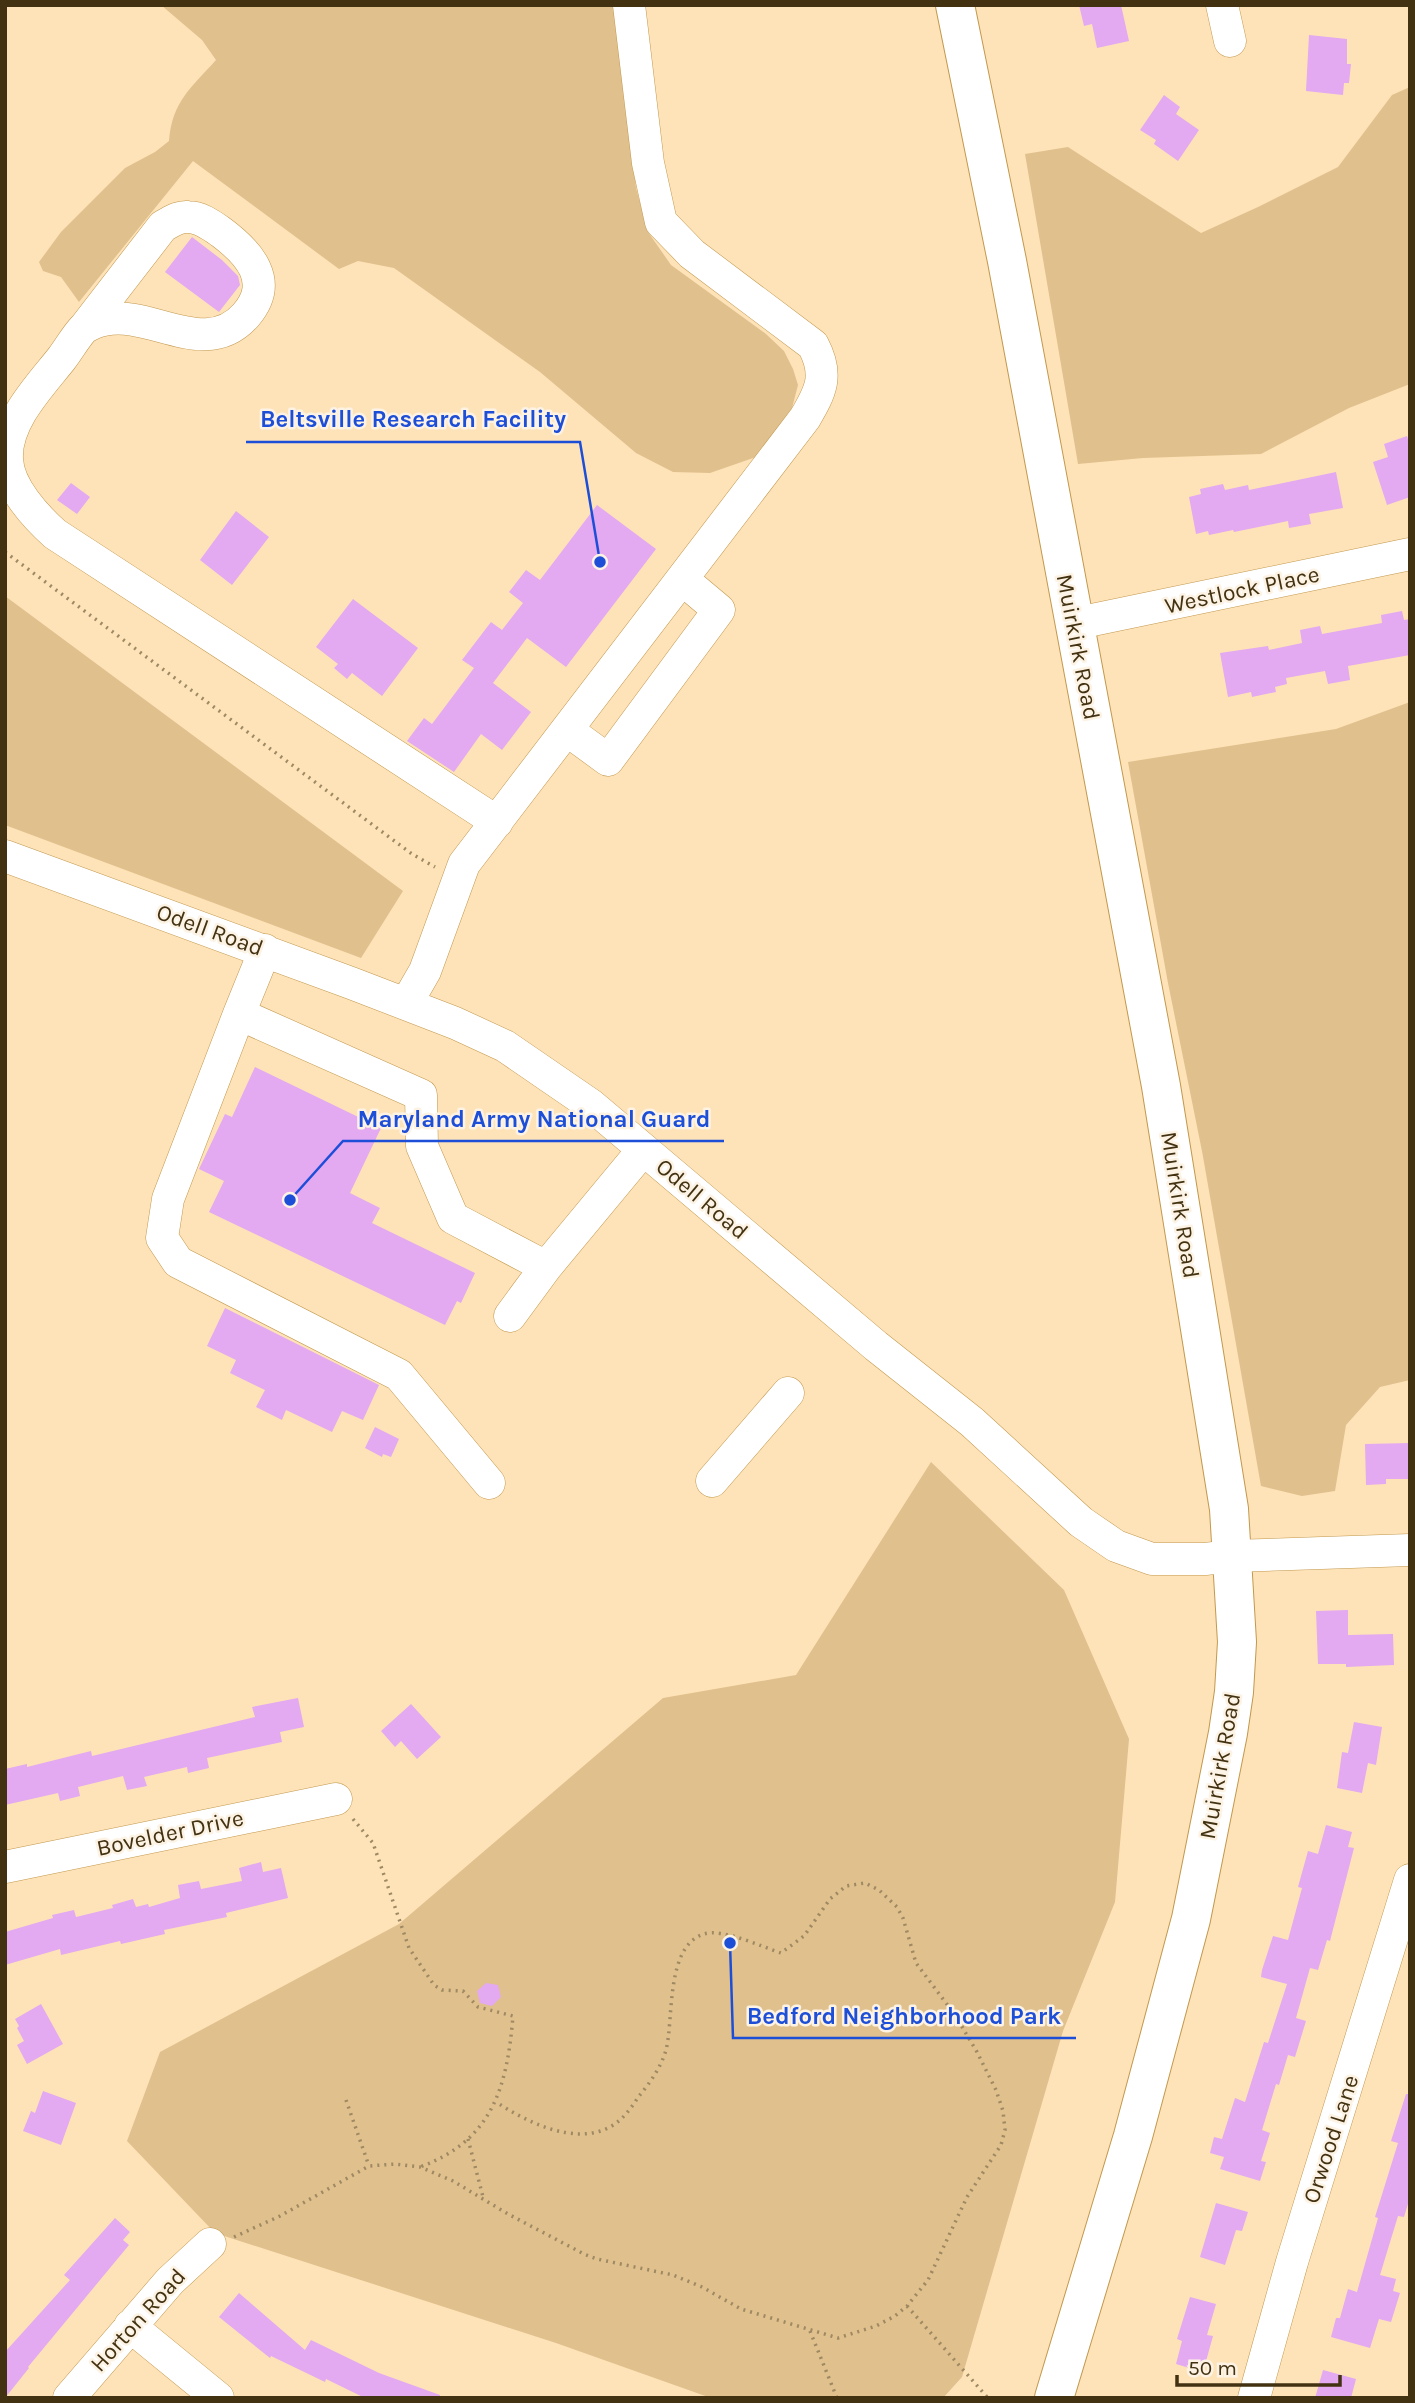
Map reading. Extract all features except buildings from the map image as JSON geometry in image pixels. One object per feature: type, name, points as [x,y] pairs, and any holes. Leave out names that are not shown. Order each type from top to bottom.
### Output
[{"type":"main road","name":"Muirkirk Road","points":[[955,5],[1007,261],[1163,1099],[1229,1509],[1237,1642],[1234,1692],[1191,1919],[1133,2136],[1054,2398]]},
{"type":"street","points":[[406,1004],[425,971],[464,864],[805,418],[821,392],[822,362],[813,345],[692,254],[661,222],[648,163],[629,5]]},
{"type":"street","points":[[1222,5],[1230,41]]},
{"type":"street","points":[[85,327],[102,320],[118,318],[201,335],[222,331],[244,317],[251,308],[259,283],[252,262],[211,225],[198,218],[186,216],[163,226],[85,327],[25,406],[10,435],[7,461],[17,488],[30,511],[55,534],[497,822]]},
{"type":"street","name":"Westlock Place","points":[[1073,624],[1410,554]]},
{"type":"street","points":[[567,730],[608,760],[719,610],[682,579]]},
{"type":"street","name":"Odell Road","points":[[5,856],[265,950],[455,1023],[505,1046],[591,1105],[876,1346],[972,1422],[1043,1489],[1116,1546],[1152,1559],[1410,1550]]},
{"type":"street","points":[[265,950],[168,1199],[162,1238],[178,1262],[399,1376],[489,1483]]},
{"type":"street","points":[[239,1014],[421,1095],[422,1146],[453,1217],[546,1268]]},
{"type":"street","points":[[510,1316],[643,1150]]},
{"type":"street","points":[[712,1481],[788,1393]]},
{"type":"street","name":"Bovelder Drive","points":[[5,1867],[335,1799]]},
{"type":"street","name":"Orwood Lane","points":[[1254,2398],[1292,2262],[1410,1880]]},
{"type":"street","name":"Horton Road","points":[[69,2398],[170,2281],[210,2244]]},
{"type":"street","points":[[130,2326],[218,2398]]},
{"type":"path","points":[[5,552],[412,854],[431,865],[460,874]]},
{"type":"path","points":[[335,1799],[373,1843],[409,1948],[435,1985],[443,1990],[463,1992],[478,2007],[513,2016],[509,2059],[496,2102],[468,2139],[446,2155],[420,2167]]},
{"type":"path","points":[[210,2244],[266,2223],[369,2166],[395,2164],[420,2167],[483,2197],[508,2214],[597,2259],[673,2275],[702,2287],[741,2309],[838,2338],[876,2326],[895,2316],[928,2280],[967,2197],[1001,2145],[1005,2130],[1003,2111],[996,2090],[955,2015],[916,1963],[903,1918],[897,1907],[879,1890],[865,1883],[846,1885],[830,1899],[804,1936],[781,1953],[722,1934],[704,1934],[691,1944],[680,1960],[673,1983],[666,2048],[662,2060],[647,2086],[625,2115],[612,2126],[593,2134],[545,2129],[496,2102]]},
{"type":"path","points":[[346,2100],[369,2166]]},
{"type":"path","points":[[468,2139],[483,2197]]},
{"type":"path","points":[[907,2306],[988,2398]]},
{"type":"path","points":[[810,2331],[837,2398]]},
{"type":"shaded area","points":[[161,5],[613,5],[636,188],[648,232],[671,265],[766,334],[784,351],[798,385],[792,408],[756,457],[710,473],[673,472],[636,453],[540,372],[394,268],[358,261],[339,269],[193,161],[79,302],[61,277],[43,271],[39,262],[61,232],[125,168],[169,141],[174,115],[179,105],[191,87],[216,60],[202,40]]},
{"type":"shaded area","points":[[1410,87],[1410,384],[1349,408],[1261,454],[1143,458],[1078,464],[1025,154],[1068,147],[1201,233],[1338,167],[1392,95]]},
{"type":"shaded area","points":[[5,596],[403,891],[361,958],[5,825]]},
{"type":"shaded area","points":[[1410,702],[1410,1380],[1380,1387],[1346,1425],[1335,1491],[1302,1496],[1261,1486],[1202,1151],[1128,762],[1336,729]]},
{"type":"shaded area","points":[[931,1462],[1064,1590],[1129,1739],[1115,1902],[1063,2031],[962,2377],[943,2398],[711,2398],[556,2343],[215,2233],[127,2141],[160,2052],[399,1924],[663,1698],[796,1675]]},
{"type":"place","name":"Beltsville Research Facility","points":[[600,562]]},
{"type":"place","name":"Maryland Army National Guard","points":[[290,1200]]},
{"type":"place","name":"Bedford Neighborhood Park","points":[[730,1943]]}]
